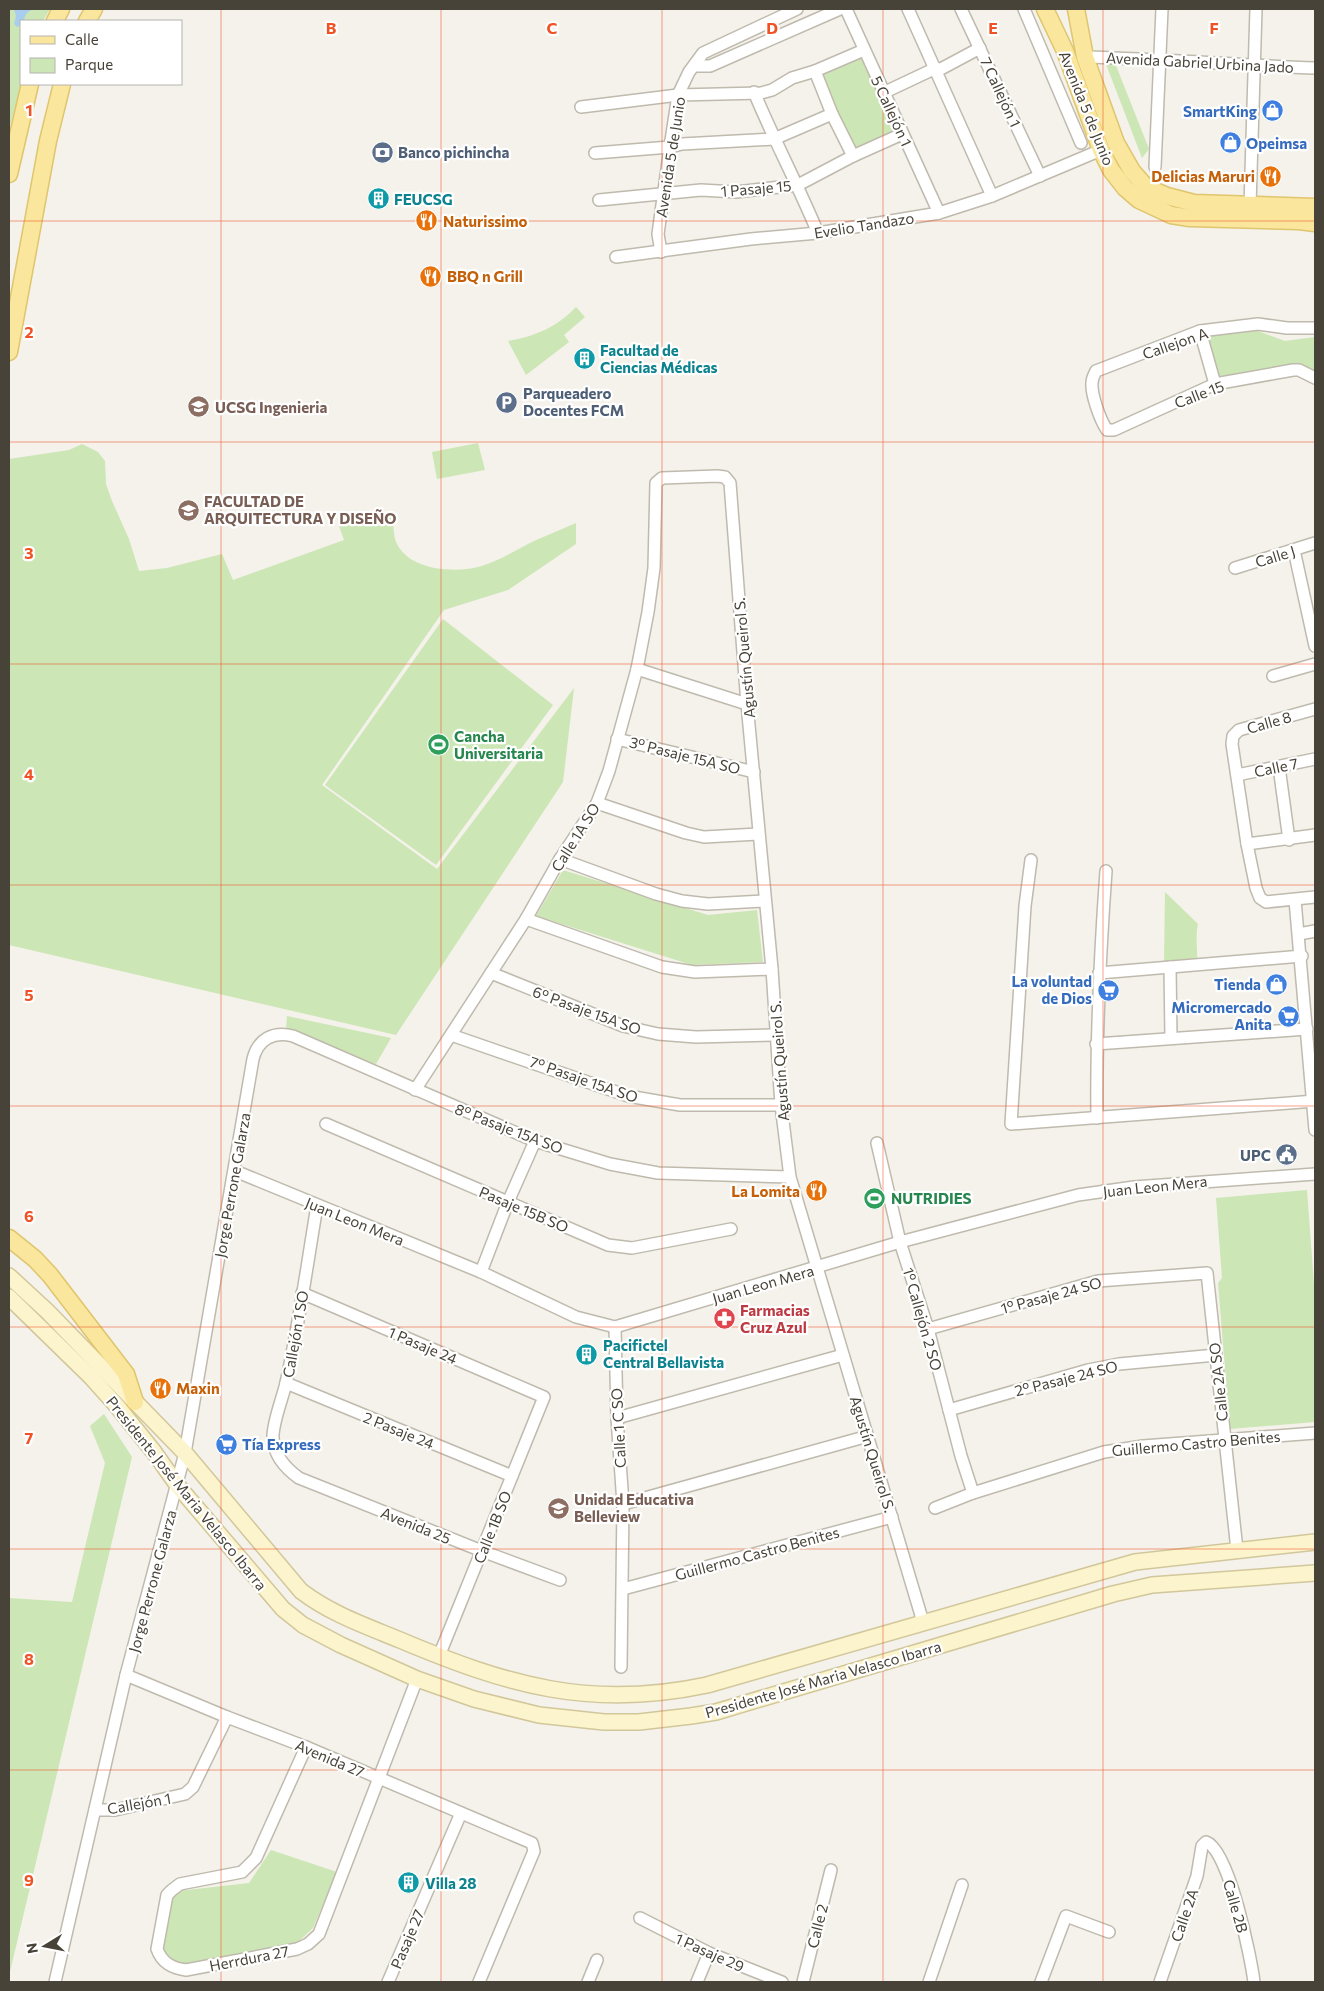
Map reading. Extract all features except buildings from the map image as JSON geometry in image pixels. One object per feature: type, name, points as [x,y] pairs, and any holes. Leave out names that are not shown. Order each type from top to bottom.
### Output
[{"type":"main road","points":[[88,20],[94,9]]},
{"type":"main road","name":"Avenida 5 de Junio","points":[[1076,9],[1085,57],[1116,142],[1132,172],[1146,187],[1167,196],[1187,201],[1315,207]]},
{"type":"main road","name":"Avenida 5 de Junio","points":[[1048,16],[1065,51],[1101,150],[1111,170],[1125,188],[1139,200],[1171,215],[1190,218],[1315,223]]},
{"type":"main road","points":[[9,174],[30,85]]},
{"type":"main road","points":[[9,352],[48,140],[62,85]]},
{"type":"main road","points":[[9,1238],[50,1275],[120,1366],[126,1374],[134,1402]]},
{"type":"main road","name":"Presidente José Maria Velasco Ibarra","points":[[9,1276],[47,1311],[186,1453],[302,1592],[322,1606],[439,1656],[498,1677],[532,1686],[594,1695],[632,1696],[682,1691],[707,1686],[1135,1562],[1315,1542]]},
{"type":"main road","name":"Presidente José Maria Velasco Ibarra","points":[[9,1297],[91,1377],[154,1452],[178,1486],[272,1597],[303,1625],[341,1646],[417,1679],[474,1699],[539,1715],[604,1722],[639,1722],[716,1712],[1063,1608],[1152,1585],[1315,1573]]},
{"type":"main road","points":[[1054,1584],[1048,1596],[1056,1607],[1063,1608]]},
{"type":"street","name":"Avenida 5 de Junio","points":[[661,252],[658,234],[678,96],[689,72],[703,53],[797,9]]},
{"type":"street","points":[[694,66],[710,66],[840,9]]},
{"type":"street","name":"5 Callejón 1","points":[[846,9],[938,213]]},
{"type":"street","points":[[908,9],[992,196]]},
{"type":"street","name":"7 Callejón 1","points":[[962,9],[1040,176]]},
{"type":"street","points":[[1024,9],[1082,143]]},
{"type":"street","points":[[1155,167],[1162,9]]},
{"type":"street","points":[[1250,205],[1256,9]]},
{"type":"street","points":[[1034,31],[1048,16]]},
{"type":"street","points":[[883,94],[980,48]]},
{"type":"street","points":[[581,106],[678,96],[772,90],[792,78],[815,72],[864,50]]},
{"type":"street","name":"Avenida Gabriel Urbina Jado","points":[[1085,57],[1160,59],[1254,66],[1315,68]]},
{"type":"street","points":[[815,72],[832,114],[853,156]]},
{"type":"street","points":[[754,92],[774,139],[798,185],[818,233]]},
{"type":"street","points":[[595,153],[670,148],[682,144],[774,139],[832,114]]},
{"type":"street","name":"1 Pasaje 15","points":[[599,200],[701,190],[736,192],[798,185],[853,156],[902,134]]},
{"type":"street","name":"Evelio Tandazo","points":[[616,257],[818,233],[938,213],[992,196],[1101,150]]},
{"type":"street","name":"Callejon A","points":[[1114,430],[1107,430],[1103,424],[1092,389],[1092,380],[1096,371],[1200,331],[1258,324],[1288,328],[1315,328]]},
{"type":"street","points":[[1200,331],[1215,384]]},
{"type":"street","name":"Calle 15","points":[[1114,430],[1215,384],[1293,370],[1298,370],[1315,378]]},
{"type":"street","name":"Calle 1A SO","points":[[415,1090],[526,919],[560,859],[597,802],[609,771],[636,669],[648,612],[654,568],[656,484],[662,478],[717,476],[725,477],[730,483]]},
{"type":"street","name":"Agustín Queirol S.","points":[[730,483],[758,834],[772,969],[781,1106],[790,1176],[923,1622]]},
{"type":"street","name":"Calle J","points":[[1235,568],[1315,543]]},
{"type":"street","points":[[1294,550],[1315,646]]},
{"type":"street","points":[[1273,676],[1315,664]]},
{"type":"street","points":[[636,669],[747,704]]},
{"type":"street","name":"Calle 8","points":[[1295,900],[1266,902],[1260,898],[1256,888],[1247,844],[1232,744],[1233,736],[1239,730],[1315,709]]},
{"type":"street","name":"3º Pasaje 15A SO","points":[[617,739],[754,772]]},
{"type":"street","name":"Calle 7","points":[[1237,775],[1315,759]]},
{"type":"street","points":[[1279,767],[1289,840]]},
{"type":"street","points":[[597,802],[704,837],[758,834]]},
{"type":"street","points":[[1247,844],[1289,840],[1315,835]]},
{"type":"street","points":[[560,859],[656,894],[682,901],[708,904],[764,902]]},
{"type":"street","points":[[1031,860],[1024,916],[1010,1124],[1314,1101]]},
{"type":"street","points":[[1097,1118],[1096,1044],[1098,973],[1106,872]]},
{"type":"street","points":[[1315,897],[1295,900],[1302,956],[1310,993],[1307,1029],[1312,1050],[1315,1130]]},
{"type":"street","points":[[526,919],[662,967],[695,972],[772,969]]},
{"type":"street","points":[[1299,934],[1315,931]]},
{"type":"street","points":[[1098,973],[1302,956]]},
{"type":"street","points":[[1170,968],[1171,1038]]},
{"type":"street","name":"6º Pasaje 15A SO","points":[[491,973],[623,1026],[658,1034],[696,1037],[776,1036]]},
{"type":"street","points":[[1096,1044],[1307,1029]]},
{"type":"street","name":"8º Pasaje 15A SO","points":[[253,1059],[259,1044],[264,1040],[271,1036],[285,1034],[535,1140],[610,1164],[658,1173],[790,1176]]},
{"type":"street","name":"7º Pasaje 15A SO","points":[[451,1035],[636,1098],[680,1105],[781,1106]]},
{"type":"street","name":"Jorge Perrone Galarza","points":[[57,1982],[126,1675],[186,1453],[253,1059]]},
{"type":"street","name":"Pasaje 15B SO","points":[[326,1124],[608,1245],[632,1248],[731,1230]]},
{"type":"street","points":[[482,1272],[508,1202],[535,1140]]},
{"type":"street","name":"1º Callejón 2 SO","points":[[877,1143],[900,1242],[928,1330],[973,1493]]},
{"type":"street","name":"Juan Leon Mera","points":[[235,1171],[482,1272],[576,1317],[614,1327],[900,1242],[1078,1195],[1134,1187],[1315,1174]]},
{"type":"street","name":"Callejón 1 SO","points":[[280,1459],[274,1448],[272,1436],[286,1383],[317,1206]]},
{"type":"street","name":"1º Pasaje 24 SO","points":[[928,1330],[1098,1281],[1207,1273]]},
{"type":"street","name":"Calle 2A SO","points":[[1207,1273],[1237,1550]]},
{"type":"street","name":"1 Pasaje 24","points":[[302,1293],[544,1397]]},
{"type":"street","name":"Calle 1 C SO","points":[[614,1327],[622,1504],[623,1589],[621,1666]]},
{"type":"street","points":[[617,1418],[843,1355]]},
{"type":"street","name":"2º Pasaje 24 SO","points":[[949,1410],[1088,1370],[1119,1364],[1216,1355]]},
{"type":"street","name":"2 Pasaje 24","points":[[286,1383],[512,1476]]},
{"type":"street","name":"Calle 1B SO","points":[[439,1656],[544,1397]]},
{"type":"street","name":"Guillermo Castro Benites","points":[[935,1508],[973,1493],[1104,1452],[1143,1446],[1315,1433]]},
{"type":"street","points":[[622,1504],[868,1436]]},
{"type":"street","name":"Avenida 25","points":[[280,1459],[288,1470],[299,1478],[482,1552],[560,1580]]},
{"type":"street","name":"Guillermo Castro Benites","points":[[623,1589],[892,1517]]},
{"type":"street","name":"Avenida 27","points":[[126,1675],[226,1717],[306,1747],[532,1843],[534,1851],[479,1982]]},
{"type":"street","name":"Herrdura 27","points":[[306,1747],[256,1858],[250,1866],[242,1872],[180,1884],[167,1896],[157,1949],[159,1956],[168,1965],[176,1969],[186,1970],[297,1949],[308,1944],[319,1934],[380,1780],[417,1679]]},
{"type":"street","name":"Callejón 1","points":[[95,1810],[115,1810],[185,1794],[193,1787],[226,1717]]},
{"type":"street","name":"Pasaje 27","points":[[388,1982],[461,1813]]},
{"type":"street","name":"Calle 2B","points":[[1202,1846],[1206,1842],[1214,1847],[1234,1889],[1254,1982]]},
{"type":"street","name":"Calle 2A","points":[[1160,1982],[1197,1876],[1202,1846]]},
{"type":"street","name":"Calle 2","points":[[803,1982],[831,1870]]},
{"type":"street","points":[[929,1982],[962,1885]]},
{"type":"street","points":[[1041,1982],[1066,1916],[1110,1932]]},
{"type":"street","name":"1 Pasaje 29","points":[[640,1918],[709,1953],[782,1982]]},
{"type":"street","points":[[697,1982],[709,1953]]},
{"type":"street","points":[[588,1982],[597,1960]]},
{"type":"green space","points":[[9,9],[50,9],[44,20],[20,20],[20,85],[22,85],[9,129]]},
{"type":"green space","points":[[861,57],[895,132],[852,151],[818,76]]},
{"type":"green space","points":[[1104,59],[1115,63],[1149,149],[1142,158]]},
{"type":"green space","points":[[576,307],[585,317],[564,335],[569,342],[526,375],[508,341],[545,330],[561,320]]},
{"type":"green space","points":[[1255,330],[1285,341],[1315,337],[1315,375],[1290,364],[1217,379],[1206,336]]},
{"type":"green space","points":[[478,443],[485,470],[437,479],[432,452]]},
{"type":"green space","points":[[82,444],[98,452],[105,461],[106,484],[129,539],[139,571],[167,568],[222,554],[233,580],[344,540],[338,523],[393,512],[395,538],[404,554],[423,565],[434,568],[468,569],[493,562],[534,541],[576,523],[576,544],[508,590],[444,610],[322,785],[437,869],[574,688],[563,782],[396,1035],[9,945],[9,459],[69,450]]},
{"type":"green space","name":"Cancha Universitaria","points":[[443,619],[553,705],[436,865],[325,785]]},
{"type":"green space","points":[[563,870],[708,915],[757,910],[763,962],[692,965],[536,916]]},
{"type":"green space","points":[[1165,892],[1198,924],[1197,962],[1164,964]]},
{"type":"green space","points":[[287,1016],[391,1038],[376,1064],[286,1030]]},
{"type":"green space","points":[[1307,1190],[1315,1298],[1315,1422],[1230,1429],[1218,1283],[1222,1278],[1216,1198]]},
{"type":"green space","points":[[104,1414],[132,1457],[9,1976],[9,1598],[72,1602],[105,1463],[90,1426]]},
{"type":"green space","points":[[271,1850],[337,1872],[313,1928],[295,1945],[188,1968],[170,1962],[161,1948],[171,1898],[178,1891],[249,1883]]},
{"type":"water","points":[[14,9],[35,9],[27,13],[24,20],[20,20],[20,26],[17,27],[14,24],[16,16]]},
{"type":"place","name":"SmartKing","points":[[1273,111]]},
{"type":"place","name":"Opeimsa","points":[[1230,143]]},
{"type":"place","name":"Banco pichincha","points":[[382,152]]},
{"type":"place","name":"Delicias Maruri","points":[[1271,176]]},
{"type":"place","name":"FEUCSG","points":[[378,199]]},
{"type":"place","name":"Naturissimo","points":[[427,221]]},
{"type":"place","name":"BBQ n Grill","points":[[431,276]]},
{"type":"place","name":"Facultad de Ciencias Médicas","points":[[584,359]]},
{"type":"place","name":"Parqueadero Docentes FCM","points":[[507,402]]},
{"type":"place","name":"UCSG Ingenieria","points":[[199,407]]},
{"type":"place","name":"FACULTAD DE ARQUITECTURA Y DISEÑO","points":[[188,510]]},
{"type":"place","name":"Cancha Universitaria","points":[[438,745]]},
{"type":"place","name":"Tienda","points":[[1277,984]]},
{"type":"place","name":"La voluntad de Dios","points":[[1108,990]]},
{"type":"place","name":"Micromercado Anita","points":[[1288,1016]]},
{"type":"place","name":"UPC","points":[[1287,1155]]},
{"type":"place","name":"La Lomita","points":[[816,1191]]},
{"type":"place","name":"NUTRIDIES","points":[[875,1198]]},
{"type":"place","name":"Farmacias Cruz Azul","points":[[724,1319]]},
{"type":"place","name":"Pacifictel Central Bellavista","points":[[587,1354]]},
{"type":"place","name":"Maxin","points":[[160,1388]]},
{"type":"place","name":"Tía Express","points":[[226,1444]]},
{"type":"place","name":"Unidad Educativa Belleview","points":[[558,1508]]},
{"type":"place","name":"Villa 28","points":[[409,1883]]}]
